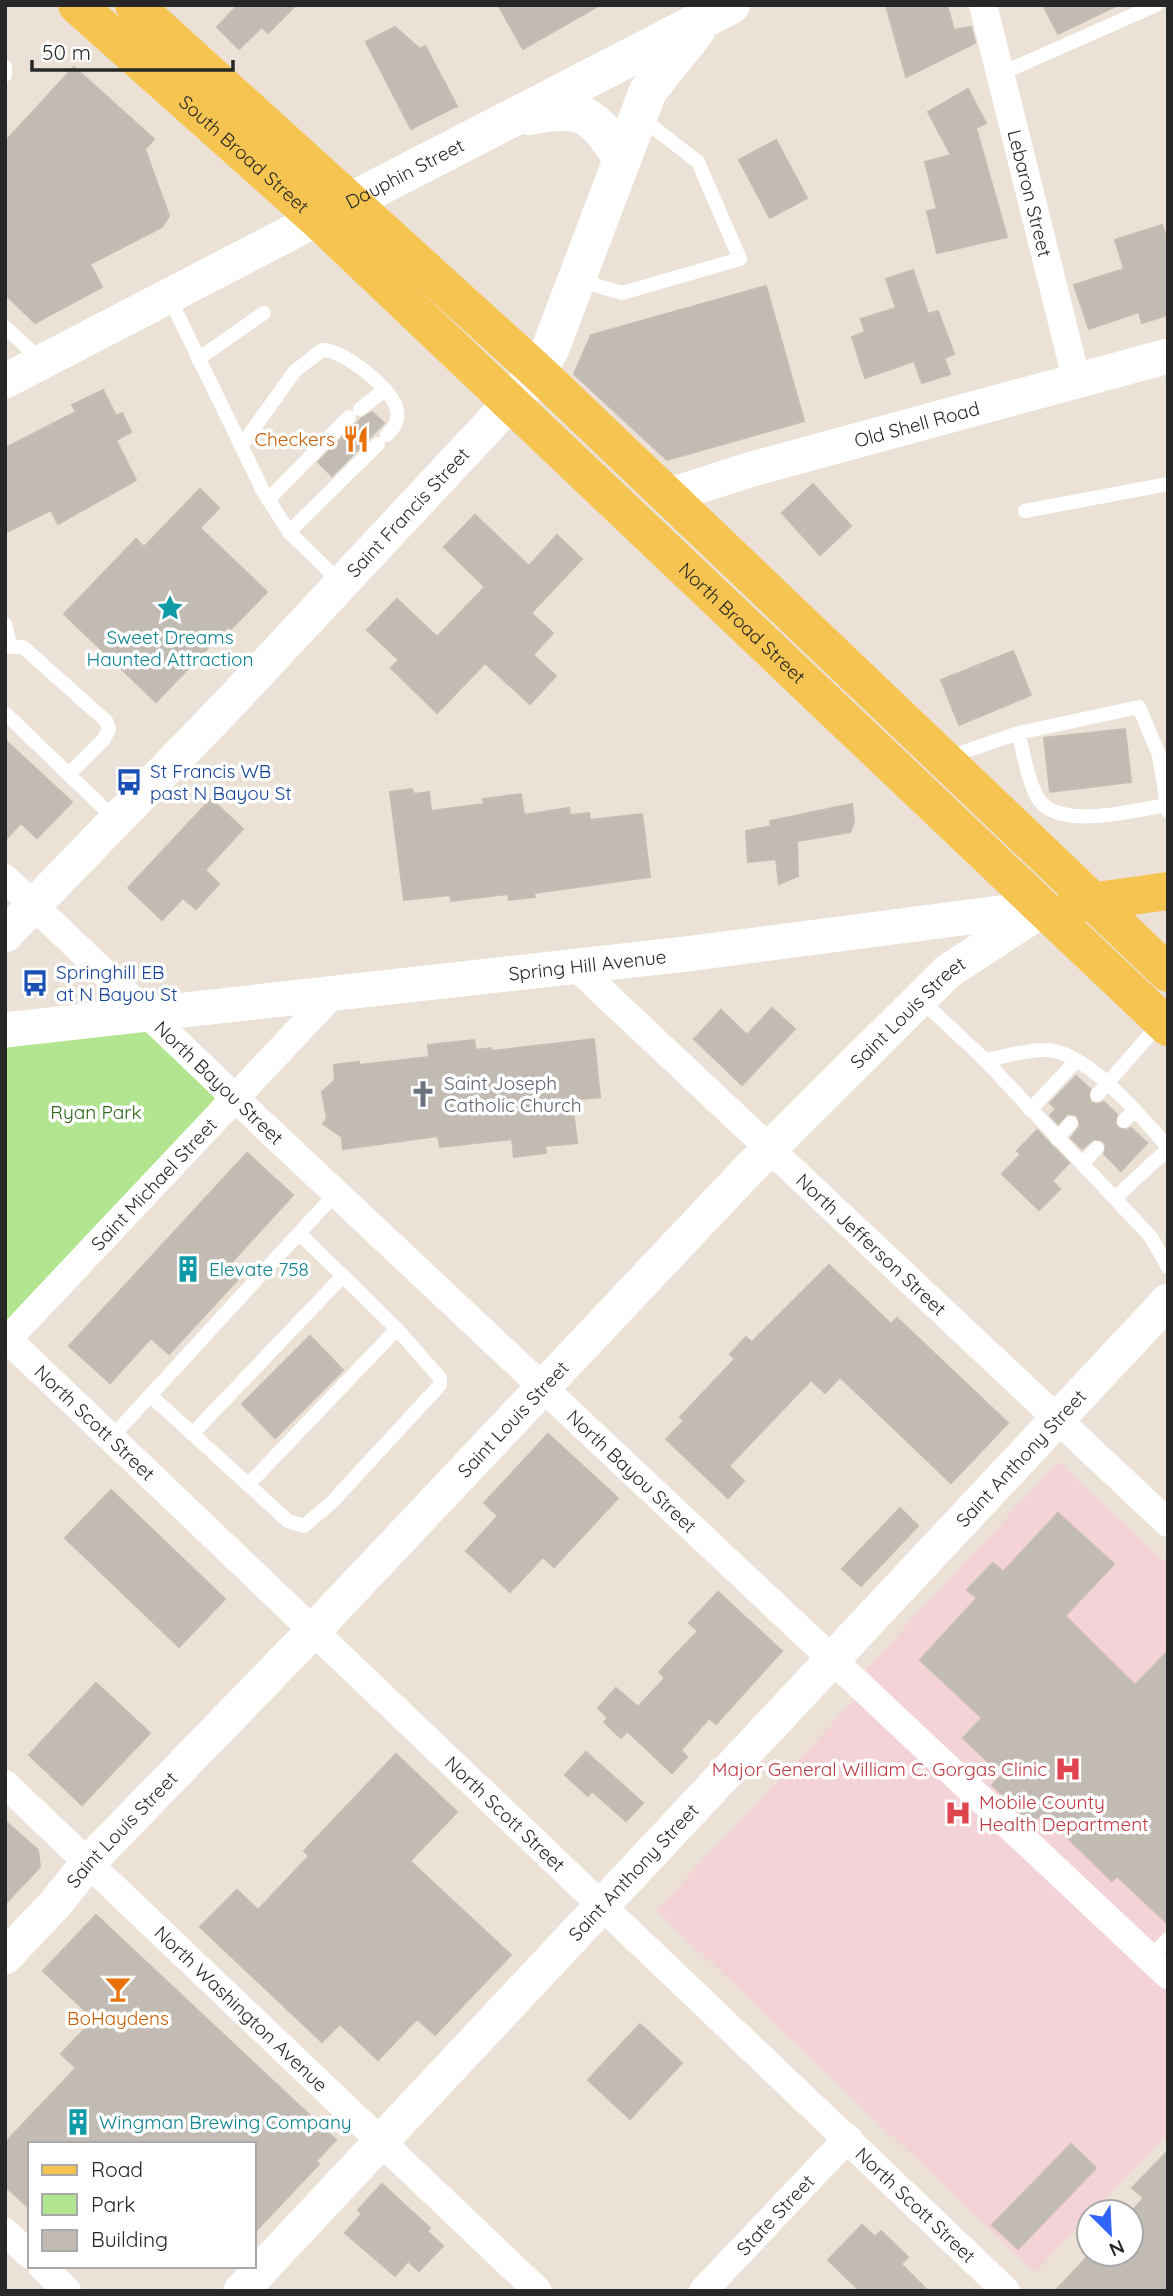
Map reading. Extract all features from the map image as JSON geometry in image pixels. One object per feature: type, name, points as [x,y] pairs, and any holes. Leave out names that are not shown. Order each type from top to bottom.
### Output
[{"type":"main road","name":"South Broad Street","points":[[77,5],[317,219]]},
{"type":"main road","name":"South Broad Street","points":[[134,5],[350,201]]},
{"type":"main road","name":"Dauphin Street","points":[[317,219],[718,12]]},
{"type":"main road","name":"Saint Francis Street","points":[[510,403],[538,372],[551,347],[648,91],[718,12]]},
{"type":"main road","points":[[507,121],[560,110],[588,115],[604,130],[621,158]]},
{"type":"main road","points":[[350,201],[538,372],[1168,973]]},
{"type":"main road","name":"North Broad Street","points":[[317,219],[1165,1024]]},
{"type":"main road","name":"Spring Hill Avenue","points":[[1045,908],[1168,891]]},
{"type":"street","name":"Lebaron Street","points":[[982,5],[1077,382]]},
{"type":"street","name":"Dauphin Street","points":[[5,381],[317,219]]},
{"type":"street","name":"Old Shell Road","points":[[668,496],[752,469],[1168,356]]},
{"type":"street","name":"Saint Francis Street","points":[[5,935],[510,403]]},
{"type":"street","name":"North Bayou Street","points":[[5,878],[234,1098],[543,1388],[834,1659],[1162,1957]]},
{"type":"street","name":"Spring Hill Avenue","points":[[5,1030],[332,995],[1045,908]]},
{"type":"street","name":"Saint Louis Street","points":[[5,1957],[55,1904],[88,1863],[313,1631],[768,1151],[947,971],[1045,908]]},
{"type":"street","name":"North Jefferson Street","points":[[574,965],[768,1151],[1168,1523]]},
{"type":"street","name":"Saint Michael Street","points":[[6,1340],[332,995]]},
{"type":"street","name":"Saint Anthony Street","points":[[241,2291],[1168,1301]]},
{"type":"street","name":"North Scott Street","points":[[6,1340],[1006,2291]]},
{"type":"street","name":"North Washington Avenue","points":[[5,1784],[538,2291]]},
{"type":"street","name":"State Street","points":[[703,2291],[848,2138]]},
{"type":"street","points":[[5,2232],[28,2253]]},
{"type":"street","points":[[43,2268],[67,2291]]},
{"type":"lane","points":[[1000,74],[1156,5]]},
{"type":"lane","points":[[5,68],[5,75]]},
{"type":"lane","points":[[576,280],[622,293],[740,259],[698,162],[638,115]]},
{"type":"lane","points":[[169,297],[268,500],[289,532],[341,583]]},
{"type":"lane","points":[[198,359],[264,313]]},
{"type":"lane","points":[[5,327],[43,362]]},
{"type":"lane","points":[[241,446],[295,371],[322,350],[340,352],[397,407],[398,421],[383,440],[289,532]]},
{"type":"lane","points":[[268,500],[355,413],[383,391]]},
{"type":"lane","points":[[1025,511],[1168,484]]},
{"type":"lane","points":[[5,624],[8,646],[23,647],[106,720],[109,729],[104,739],[69,774]]},
{"type":"lane","points":[[945,758],[1024,732],[1139,707],[1159,755],[1167,808],[1064,816],[1045,808],[1036,796],[1024,732]]},
{"type":"lane","points":[[1093,725],[1112,712]]},
{"type":"lane","points":[[5,713],[117,820]]},
{"type":"lane","points":[[1024,732],[1059,733]]},
{"type":"lane","points":[[920,999],[985,1060],[1057,1139],[1116,1197],[1151,1237],[1168,1267]]},
{"type":"lane","points":[[1097,1095],[1165,1024]]},
{"type":"lane","points":[[985,1060],[1046,1049],[1076,1061],[1110,1083],[1168,1148],[1116,1197]]},
{"type":"lane","points":[[1030,1110],[1076,1061]]},
{"type":"lane","points":[[1124,1121],[1135,1110]]},
{"type":"lane","points":[[1057,1139],[1071,1123]]},
{"type":"lane","points":[[1082,1164],[1097,1148]]},
{"type":"lane","points":[[111,1438],[336,1194]]},
{"type":"lane","points":[[151,1396],[288,1521],[304,1526],[332,1502],[440,1385],[437,1372],[301,1235]]},
{"type":"lane","points":[[192,1434],[342,1277]]},
{"type":"lane","points":[[248,1485],[397,1329]]},
{"type":"shaded area","name":"Mobile County Health Department","points":[[1058,1462],[1168,1564],[1168,2134],[1106,2198],[1075,2198],[1075,2231],[1035,2273],[656,1910],[865,1689],[856,1680]]},
{"type":"green space","name":"Ryan Park","points":[[148,1015],[234,1098],[5,1337],[5,1030]]},
{"type":"building","points":[[238,5],[296,5],[268,33],[262,27],[239,49],[217,27]]},
{"type":"building","points":[[498,5],[600,5],[523,49]]},
{"type":"building","points":[[886,5],[947,5],[954,30],[971,27],[975,43],[906,77]]},
{"type":"building","points":[[1043,5],[1118,5],[1058,34]]},
{"type":"building","points":[[395,27],[420,49],[425,46],[457,106],[411,129],[366,42]]},
{"type":"building","points":[[74,67],[154,139],[145,149],[169,216],[162,227],[90,264],[102,287],[35,323],[5,294],[5,142]]},
{"type":"building","points":[[968,89],[986,123],[976,128],[1007,237],[937,253],[927,211],[937,209],[925,162],[951,155],[928,112]]},
{"type":"building","points":[[776,140],[807,198],[770,218],[739,160]]},
{"type":"building","points":[[1162,225],[1168,242],[1168,315],[1142,323],[1139,312],[1089,329],[1074,285],[1124,269],[1115,240]]},
{"type":"building","points":[[913,270],[928,314],[938,311],[954,354],[944,358],[950,374],[922,383],[914,361],[865,378],[852,337],[865,332],[861,319],[896,308],[886,279]]},
{"type":"building","points":[[766,286],[804,421],[667,460],[574,374],[591,335]]},
{"type":"building","points":[[103,390],[116,416],[122,413],[131,432],[116,440],[136,480],[58,524],[51,510],[5,533],[5,448],[76,412],[72,405]]},
{"type":"building","name":"Checkers","points":[[372,412],[384,423],[332,476],[318,462],[361,419]]},
{"type":"building","points":[[813,484],[851,526],[820,555],[782,513]]},
{"type":"building","points":[[200,489],[219,508],[200,528],[267,592],[231,629],[228,627],[156,702],[64,614],[136,539],[144,547]]},
{"type":"building","points":[[475,515],[529,566],[557,535],[582,559],[531,613],[553,633],[533,655],[556,676],[530,704],[485,663],[437,713],[391,668],[399,660],[367,630],[397,599],[437,637],[485,587],[444,547]]},
{"type":"building","points":[[1013,651],[1031,695],[959,725],[941,680]]},
{"type":"building","points":[[1125,729],[1131,782],[1050,792],[1044,738]]},
{"type":"building","points":[[5,740],[72,802],[37,838],[21,823],[5,840]]},
{"type":"building","points":[[412,789],[414,794],[429,792],[431,811],[484,804],[483,799],[521,794],[524,815],[569,808],[570,815],[589,813],[590,820],[642,814],[650,877],[534,893],[535,897],[509,900],[508,894],[451,901],[450,895],[404,900],[390,792]]},
{"type":"building","points":[[211,799],[243,829],[205,870],[219,884],[196,909],[183,898],[162,920],[128,888]]},
{"type":"building","points":[[852,804],[854,822],[850,832],[797,841],[798,876],[779,884],[776,859],[748,862],[746,831],[771,826],[770,821]]},
{"type":"building","points":[[772,1008],[795,1029],[742,1085],[694,1039],[721,1010],[747,1035]]},
{"type":"building","name":"Saint Joseph Catholic Church","points":[[594,1039],[600,1097],[572,1100],[577,1143],[545,1146],[546,1153],[514,1157],[512,1139],[440,1147],[438,1136],[343,1149],[342,1137],[323,1124],[327,1118],[322,1092],[335,1080],[334,1065],[429,1057],[428,1045],[474,1040],[476,1050],[491,1048],[492,1051]]},
{"type":"building","points":[[1076,1076],[1090,1089],[1090,1102],[1104,1102],[1117,1114],[1115,1123],[1118,1128],[1131,1128],[1147,1143],[1121,1171],[1104,1154],[1106,1146],[1103,1141],[1094,1139],[1082,1149],[1071,1138],[1080,1126],[1077,1115],[1067,1114],[1058,1124],[1050,1115],[1056,1109],[1050,1103]]},
{"type":"building","points":[[1037,1130],[1069,1163],[1052,1181],[1060,1189],[1039,1210],[1002,1174],[1021,1154],[1017,1151]]},
{"type":"building","name":"Elevate 758","points":[[247,1153],[293,1195],[230,1264],[242,1275],[169,1354],[151,1338],[110,1383],[69,1346]]},
{"type":"building","points":[[829,1265],[891,1324],[897,1318],[1008,1423],[951,1483],[840,1377],[825,1393],[811,1380],[729,1466],[744,1481],[728,1498],[666,1439],[684,1421],[680,1417],[735,1359],[730,1354],[746,1337],[752,1342]]},
{"type":"building","points":[[310,1336],[343,1370],[275,1438],[242,1404]]},
{"type":"building","points":[[548,1434],[618,1498],[554,1567],[543,1557],[510,1592],[466,1551],[498,1516],[484,1503]]},
{"type":"building","points":[[111,1490],[225,1599],[179,1647],[65,1538]]},
{"type":"building","points":[[900,1508],[918,1526],[861,1586],[842,1569]]},
{"type":"building","points":[[1058,1513],[1114,1564],[1065,1616],[1135,1685],[1168,1651],[1168,1924],[1117,1876],[1112,1881],[1042,1813],[1032,1823],[992,1785],[1002,1775],[963,1738],[982,1718],[920,1660],[977,1598],[967,1590],[993,1563],[1003,1572]]},
{"type":"building","points":[[718,1592],[782,1651],[716,1724],[709,1718],[681,1750],[687,1757],[672,1773],[627,1731],[621,1738],[604,1722],[608,1718],[598,1708],[616,1688],[638,1707],[665,1678],[659,1672],[698,1631],[689,1623]]},
{"type":"building","points":[[96,1683],[150,1733],[82,1805],[29,1755]]},
{"type":"building","points":[[586,1752],[643,1803],[626,1821],[592,1791],[588,1796],[565,1775]]},
{"type":"building","points":[[396,1754],[457,1812],[410,1861],[511,1955],[435,2035],[417,2019],[378,2060],[340,2024],[322,2042],[200,1927],[237,1890],[258,1910],[309,1856],[304,1851]]},
{"type":"building","points":[[5,1821],[38,1850],[40,1867],[5,1904]]},
{"type":"building","points":[[96,1915],[336,2140],[316,2161],[319,2164],[256,2231],[256,2142],[28,2142],[28,2207],[5,2186],[5,2143],[76,2068],[61,2054],[94,2019],[43,1971]]},
{"type":"building","points":[[640,2024],[682,2063],[630,2119],[588,2080]]},
{"type":"building","points":[[1071,2144],[1096,2168],[1018,2249],[992,2225]]},
{"type":"building","points":[[1168,2151],[1168,2291],[1055,2291],[1077,2268],[1145,2268],[1145,2198],[1132,2188]]},
{"type":"building","points":[[382,2184],[430,2228],[427,2231],[443,2246],[419,2271],[408,2261],[395,2276],[345,2233],[362,2214],[358,2210]]},
{"type":"building","points":[[862,2225],[875,2237],[881,2231],[908,2257],[901,2264],[928,2291],[860,2291],[828,2260]]},
{"type":"place","name":"Checkers","points":[[356,439]]},
{"type":"place","name":"Sweet Dreams Haunted Attraction","points":[[170,608]]},
{"type":"place","name":"St Francis WB past N Bayou St","points":[[129,782]]},
{"type":"place","name":"Springhill EB at N Bayou St","points":[[35,983]]},
{"type":"place","name":"Saint Joseph Catholic Church","points":[[423,1094]]},
{"type":"place","name":"Elevate 758","points":[[188,1269]]},
{"type":"place","name":"Major General William C. Gorgas Clinic","points":[[1068,1769]]},
{"type":"place","name":"Mobile County Health Department","points":[[958,1813]]},
{"type":"place","name":"BoHaydens","points":[[118,1989]]},
{"type":"place","name":"Wingman Brewing Company","points":[[78,2122]]}]
